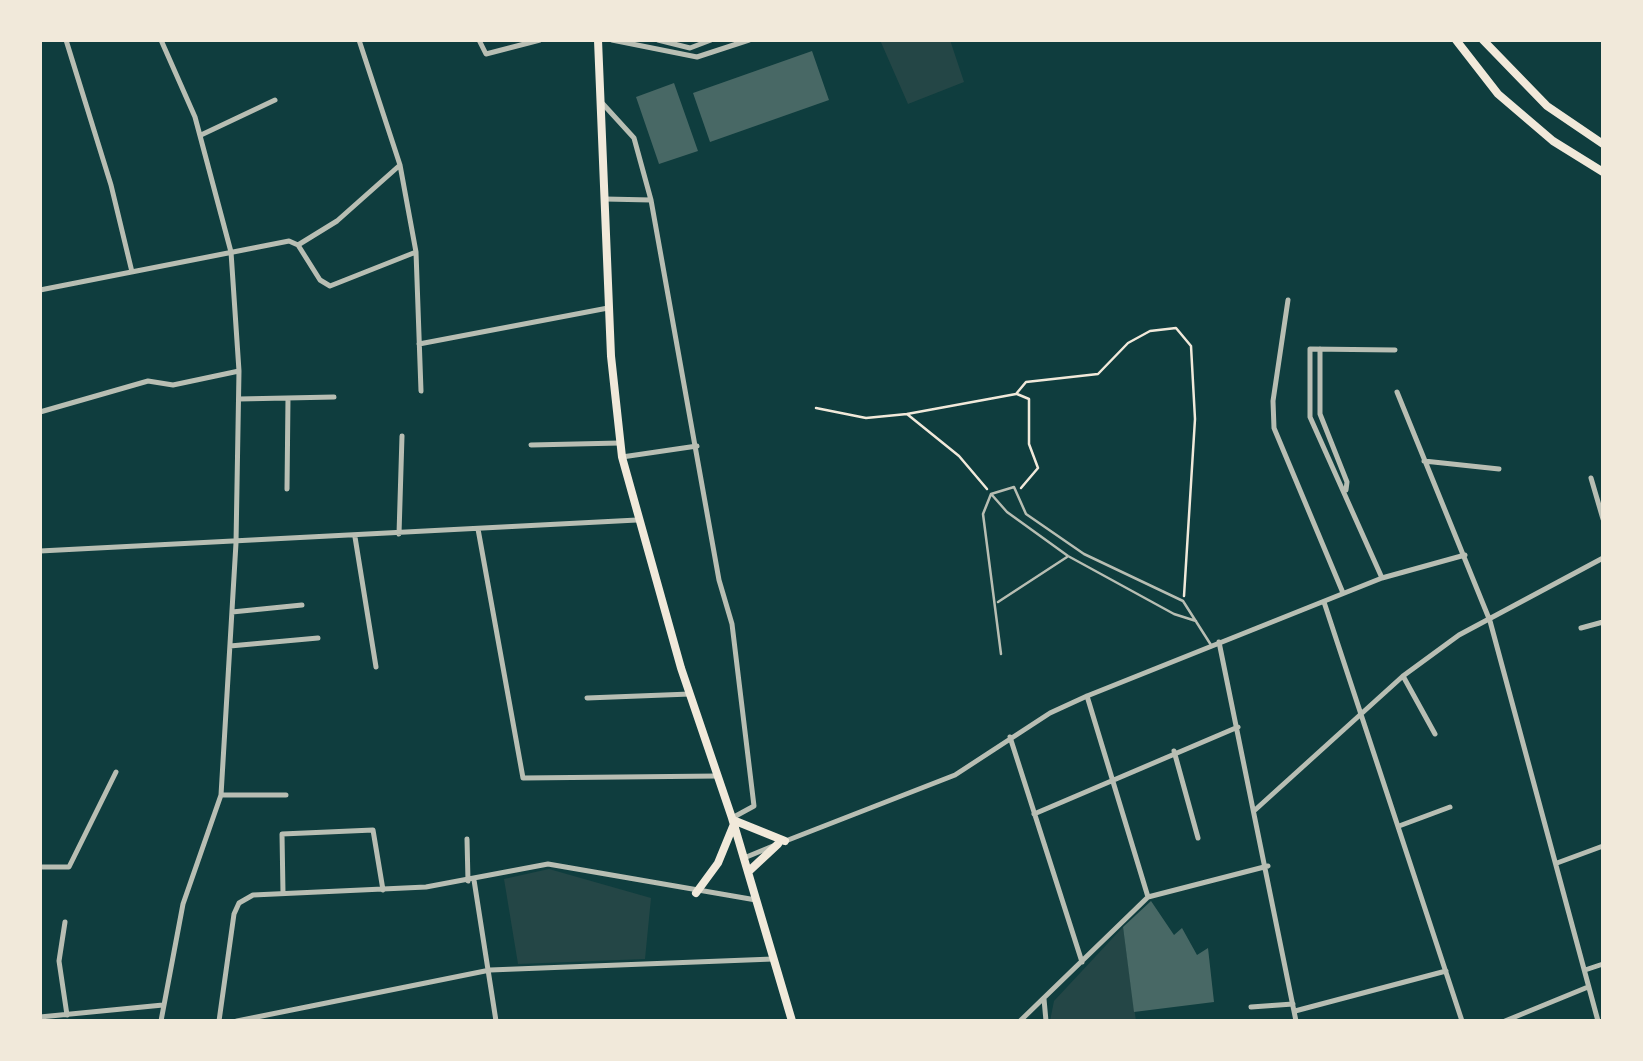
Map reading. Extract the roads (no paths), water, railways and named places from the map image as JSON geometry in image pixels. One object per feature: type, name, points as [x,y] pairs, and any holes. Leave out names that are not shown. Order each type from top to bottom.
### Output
[{"type":"main road","points":[[598,40],[610,308],[622,457],[690,694],[733,821],[792,1021]]},
{"type":"main road","points":[[1456,40],[1498,94],[1553,141],[1603,172]]},
{"type":"main road","points":[[1482,40],[1547,106],[1603,144]]},
{"type":"main road","points":[[733,821],[781,843],[748,872]]},
{"type":"main road","points":[[696,893],[718,863],[733,821]]},
{"type":"street","points":[[66,40],[111,185],[132,272]]},
{"type":"street","points":[[160,1021],[184,904],[220,795],[236,544],[239,370],[231,252],[200,136],[161,40]]},
{"type":"street","points":[[359,40],[400,165],[416,252],[421,391]]},
{"type":"street","points":[[479,40],[486,54],[540,40]]},
{"type":"street","points":[[612,40],[698,56],[749,40]]},
{"type":"street","points":[[658,40],[690,48],[710,40]]},
{"type":"street","points":[[200,136],[275,100]]},
{"type":"street","points":[[601,102],[634,138],[650,200],[719,580],[732,624],[754,806],[733,821]]},
{"type":"street","points":[[298,245],[338,221],[400,165]]},
{"type":"street","points":[[605,199],[650,200]]},
{"type":"street","points":[[40,290],[289,242],[298,245],[320,280],[330,286],[416,252]]},
{"type":"street","points":[[1288,300],[1273,401],[1274,428],[1343,593]]},
{"type":"street","points":[[420,344],[610,308]]},
{"type":"street","points":[[1346,490],[1338,482],[1310,417],[1310,348],[1395,350]]},
{"type":"street","points":[[1320,349],[1320,414],[1382,578]]},
{"type":"street","points":[[40,412],[148,381],[172,385],[239,370]]},
{"type":"street","points":[[1396,392],[1490,621],[1598,1021]]},
{"type":"street","points":[[238,399],[334,397]]},
{"type":"street","points":[[288,398],[288,489]]},
{"type":"street","points":[[1310,417],[1320,414]]},
{"type":"street","points":[[399,534],[402,436]]},
{"type":"street","points":[[532,445],[620,443]]},
{"type":"street","points":[[622,457],[696,446]]},
{"type":"street","points":[[1424,461],[1499,469]]},
{"type":"street","points":[[1338,482],[1346,478]]},
{"type":"street","points":[[1591,478],[1603,519]]},
{"type":"street","points":[[40,551],[236,544],[638,520]]},
{"type":"street","points":[[478,529],[524,778],[718,776]]},
{"type":"street","points":[[354,536],[376,667]]},
{"type":"street","points":[[744,858],[955,774],[1010,738],[1087,696],[1382,578],[1465,555]]},
{"type":"street","points":[[1255,810],[1403,676],[1459,635],[1603,558]]},
{"type":"street","points":[[1324,602],[1462,1021]]},
{"type":"street","points":[[232,612],[302,605]]},
{"type":"street","points":[[1581,628],[1603,622]]},
{"type":"street","points":[[230,646],[318,638]]},
{"type":"street","points":[[1219,642],[1268,866],[1296,1021]]},
{"type":"street","points":[[1403,676],[1435,734]]},
{"type":"street","points":[[587,698],[690,694]]},
{"type":"street","points":[[1087,696],[1148,897]]},
{"type":"street","points":[[1034,814],[1174,751],[1238,727]]},
{"type":"street","points":[[1010,738],[1082,962]]},
{"type":"street","points":[[1174,751],[1198,838]]},
{"type":"street","points":[[40,866],[69,867],[116,772]]},
{"type":"street","points":[[220,795],[286,795]]},
{"type":"street","points":[[1399,826],[1450,808]]},
{"type":"street","points":[[283,894],[282,834],[374,830],[382,890]]},
{"type":"street","points":[[467,839],[496,1021]]},
{"type":"street","points":[[1557,863],[1603,846]]},
{"type":"street","points":[[218,1021],[234,914],[245,898],[382,890],[471,880],[548,864],[696,893],[756,900]]},
{"type":"street","points":[[1020,1021],[1148,897],[1268,866]]},
{"type":"street","points":[[65,922],[59,961],[67,1014]]},
{"type":"street","points":[[236,1021],[490,970],[774,959]]},
{"type":"street","points":[[1585,970],[1603,964]]},
{"type":"street","points":[[1251,1007],[1295,1007],[1446,971]]},
{"type":"street","points":[[1505,1021],[1588,986]]},
{"type":"street","points":[[1044,998],[1046,1021]]},
{"type":"street","points":[[40,1017],[163,1005]]},
{"type":"lane","points":[[1001,654],[983,514],[991,494],[1004,487],[1014,487],[1020,493],[1026,514],[1084,554],[1183,601],[1211,645]]},
{"type":"lane","points":[[991,494],[1006,512],[1068,556],[1174,614],[1197,622]]},
{"type":"lane","points":[[996,603],[1068,556]]}]
